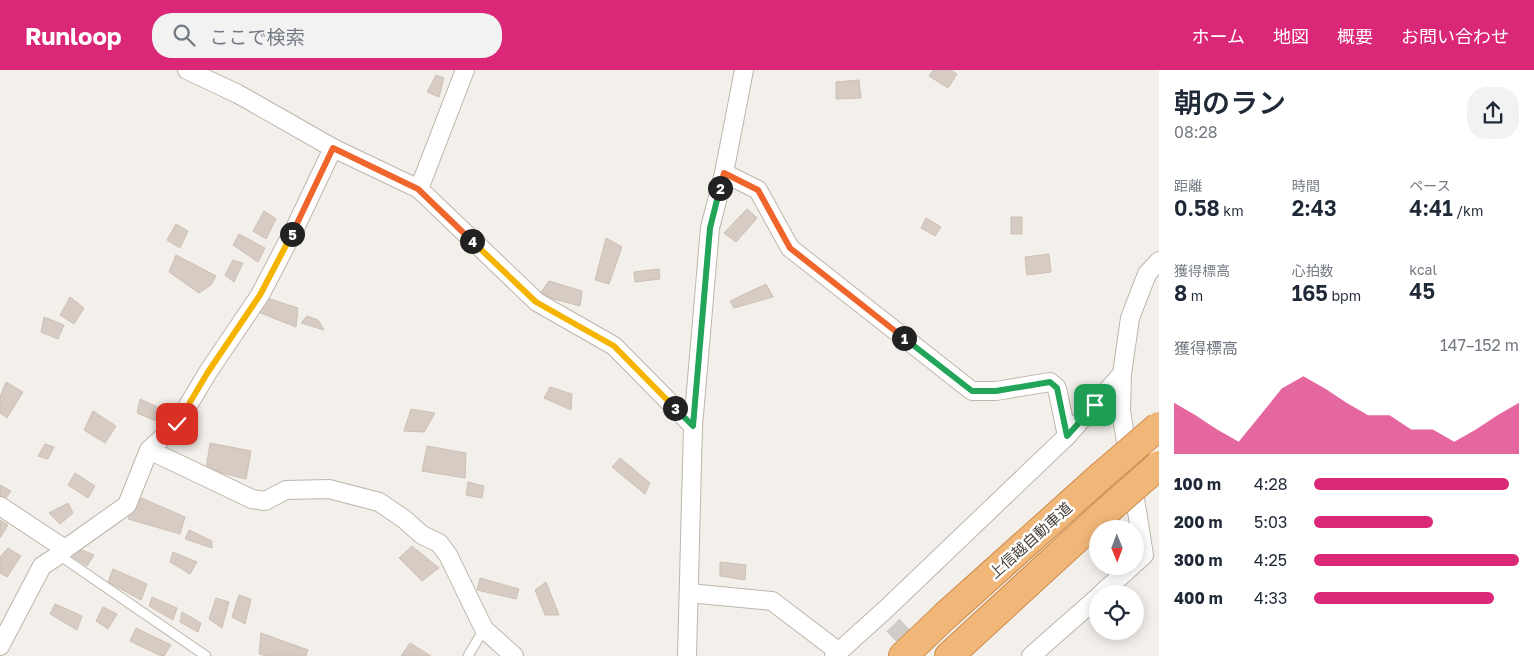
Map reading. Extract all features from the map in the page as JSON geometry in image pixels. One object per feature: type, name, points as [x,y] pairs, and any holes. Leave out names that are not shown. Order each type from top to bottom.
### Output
[{"type":"highway","name":"上信越自動車道","points":[[902,656],[1159,426]]},
{"type":"highway","name":"上信越自動車道","points":[[949,656],[1159,465]]},
{"type":"street","points":[[187,70],[238,94],[333,148],[418,189],[536,302],[614,346],[693,426]]},
{"type":"street","points":[[418,189],[466,70]]},
{"type":"street","points":[[686,656],[693,426],[710,228],[724,173],[744,70]]},
{"type":"street","points":[[0,646],[42,566],[127,505],[149,450],[177,424],[208,372],[260,295],[296,226],[333,148]]},
{"type":"street","points":[[724,173],[758,190],[790,248],[972,391],[996,391],[1050,382],[1057,388],[1067,436]]},
{"type":"street","points":[[1138,520],[1121,411],[1122,374],[1130,318],[1146,274],[1159,260]]},
{"type":"street","points":[[689,593],[772,601],[836,654],[889,618],[1067,436],[1122,374]]},
{"type":"street","points":[[149,450],[252,499],[265,500],[286,490],[329,489],[379,502],[404,519],[422,535],[439,543],[448,555],[484,629],[514,656]]},
{"type":"street","points":[[0,506],[62,552]]},
{"type":"street","points":[[1111,585],[1122,575]]},
{"type":"street","points":[[1031,656],[1089,605]]},
{"type":"lane","points":[[62,552],[206,656]]},
{"type":"lane","points":[[468,656],[484,629]]},
{"type":"building","points":[[933,70],[951,70],[957,74],[948,88],[929,76]]},
{"type":"building","points":[[436,75],[444,78],[439,97],[427,92]]},
{"type":"building","points":[[859,80],[861,98],[836,99],[836,82]]},
{"type":"building","points":[[747,209],[757,218],[736,242],[724,233]]},
{"type":"building","points":[[264,211],[276,219],[266,239],[253,231]]},
{"type":"building","points":[[1011,217],[1022,217],[1022,234],[1011,234]]},
{"type":"building","points":[[926,218],[941,227],[935,236],[921,228]]},
{"type":"building","points":[[176,224],[188,231],[180,248],[167,240]]},
{"type":"building","points":[[239,234],[265,248],[258,262],[233,245]]},
{"type":"building","points":[[606,238],[622,247],[609,284],[595,280]]},
{"type":"building","points":[[1049,254],[1051,272],[1027,275],[1025,257]]},
{"type":"building","points":[[176,255],[216,276],[211,285],[199,293],[169,272]]},
{"type":"building","points":[[233,260],[243,263],[234,282],[225,275]]},
{"type":"building","points":[[659,269],[660,279],[635,282],[634,272]]},
{"type":"building","points":[[549,281],[582,291],[580,306],[539,295]]},
{"type":"building","points":[[766,284],[773,297],[734,308],[730,301]]},
{"type":"building","points":[[70,297],[84,308],[74,324],[60,315]]},
{"type":"building","points":[[267,298],[298,308],[296,327],[258,312]]},
{"type":"building","points":[[307,316],[318,320],[324,330],[301,323]]},
{"type":"building","points":[[44,317],[64,325],[58,339],[41,332]]},
{"type":"building","points":[[6,382],[23,392],[7,418],[0,413],[0,397]]},
{"type":"building","points":[[550,387],[572,394],[571,410],[544,398]]},
{"type":"building","points":[[140,399],[162,409],[156,421],[137,413]]},
{"type":"building","points":[[411,409],[435,413],[424,432],[404,431]]},
{"type":"building","points":[[93,411],[116,426],[105,443],[84,430]]},
{"type":"building","points":[[210,443],[251,451],[246,479],[206,469]]},
{"type":"building","points":[[45,444],[54,447],[48,459],[38,456]]},
{"type":"building","points":[[427,446],[466,453],[465,478],[422,471]]},
{"type":"building","points":[[620,458],[650,483],[645,494],[612,467]]},
{"type":"building","points":[[75,473],[95,486],[88,498],[68,485]]},
{"type":"building","points":[[468,482],[484,486],[482,498],[466,495]]},
{"type":"building","points":[[0,485],[11,491],[4,501],[0,499]]},
{"type":"building","points":[[139,497],[185,517],[180,534],[128,519]]},
{"type":"building","points":[[68,503],[73,513],[60,524],[49,513]]},
{"type":"building","points":[[0,520],[8,525],[0,538]]},
{"type":"building","points":[[189,530],[212,541],[212,548],[185,539]]},
{"type":"building","points":[[412,546],[439,568],[422,581],[399,558]]},
{"type":"building","points":[[8,548],[21,556],[7,577],[0,573],[0,557]]},
{"type":"building","points":[[80,549],[94,555],[87,566],[71,556]]},
{"type":"building","points":[[173,552],[197,562],[190,574],[170,562]]},
{"type":"building","points":[[720,562],[746,565],[745,580],[720,576]]},
{"type":"building","points":[[113,569],[147,584],[141,600],[108,582]]},
{"type":"building","points":[[480,578],[519,589],[516,599],[477,590]]},
{"type":"building","points":[[546,582],[559,615],[545,615],[535,590]]},
{"type":"building","points":[[239,595],[251,599],[245,624],[232,617]]},
{"type":"building","points":[[152,597],[177,608],[173,620],[149,606]]},
{"type":"building","points":[[216,598],[229,602],[222,628],[209,619]]},
{"type":"building","points":[[55,604],[82,616],[77,630],[50,614]]},
{"type":"building","points":[[103,607],[117,614],[108,629],[96,621]]},
{"type":"building","points":[[182,612],[201,623],[198,632],[180,622]]},
{"type":"building","points":[[136,628],[171,645],[164,656],[130,641]]},
{"type":"building","points":[[261,633],[308,650],[306,656],[267,656],[259,654]]},
{"type":"building","points":[[410,643],[431,656],[401,656]]},
{"type":"tunnel","points":[[893,625],[920,654]]},
{"type":"route","points":[[177,424],[208,372],[260,295],[296,226],[333,148],[418,189],[536,302],[614,346],[693,426],[710,228],[724,173],[758,190],[790,248],[972,391],[996,391],[1050,382],[1057,388],[1067,436],[1095,405]]}]
